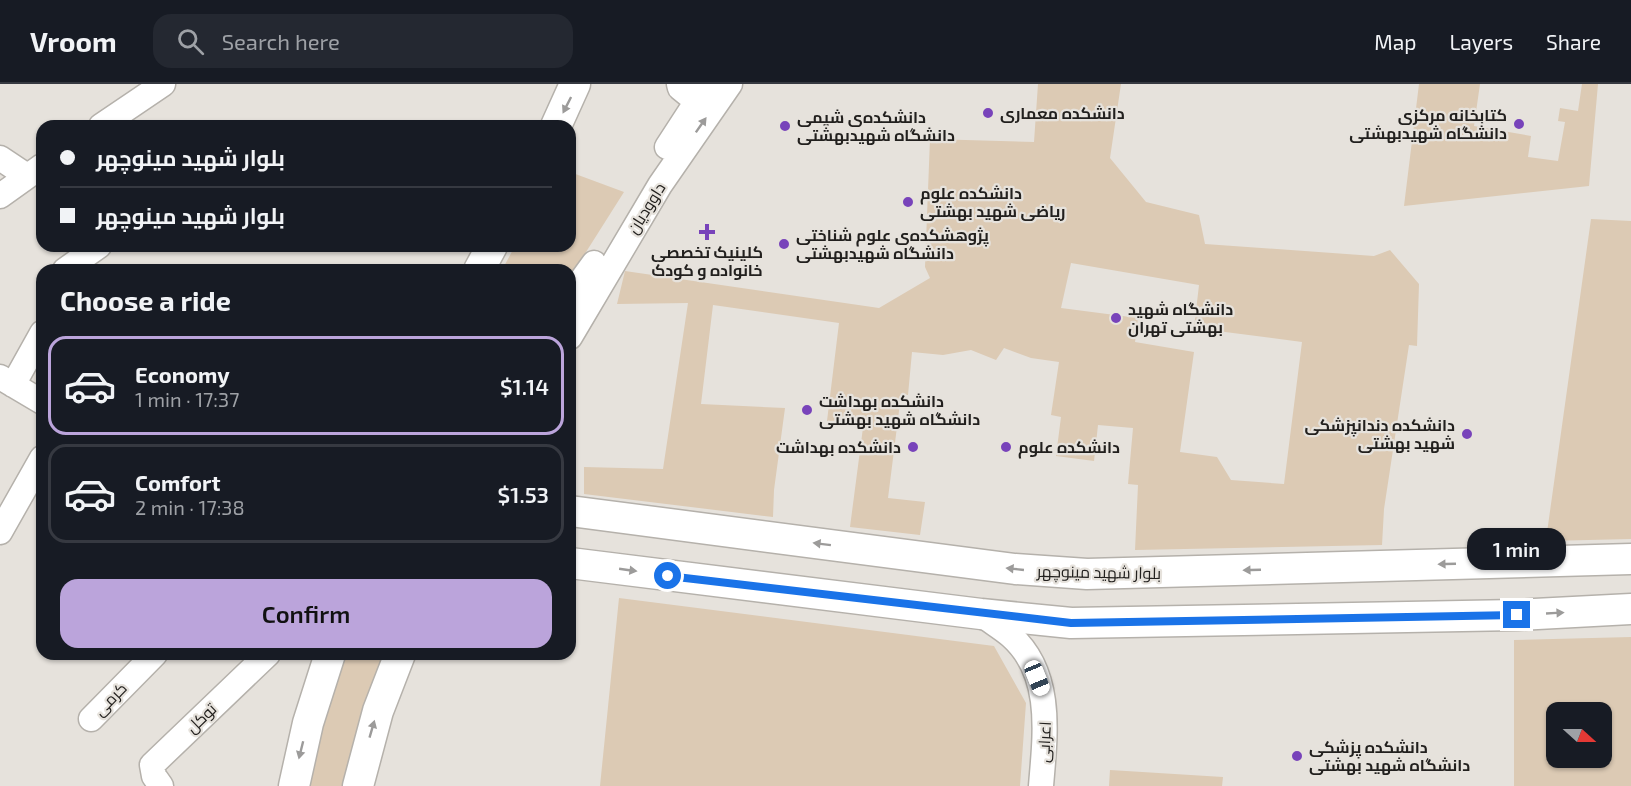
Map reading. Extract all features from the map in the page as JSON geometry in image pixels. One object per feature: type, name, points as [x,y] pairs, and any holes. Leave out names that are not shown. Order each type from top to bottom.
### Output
[{"type":"main road","points":[[559,120],[576,84]]},
{"type":"main road","name":"بلوار شهید مینوچهر","points":[[576,512],[1016,569],[1087,574],[1631,559]]},
{"type":"main road","points":[[576,564],[1071,623],[1517,615],[1631,609]]},
{"type":"main road","points":[[294,786],[308,723],[328,660]]},
{"type":"main road","points":[[358,786],[378,711],[398,660]]},
{"type":"street","points":[[110,120],[163,84]]},
{"type":"street","points":[[679,84],[680,88],[702,93]]},
{"type":"street","name":"داوودیان","points":[[579,295],[660,185],[730,84]]},
{"type":"street","name":"داوودیان","points":[[579,295],[702,93]]},
{"type":"street","points":[[0,158],[35,171]]},
{"type":"street","points":[[0,196],[35,171]]},
{"type":"street","points":[[74,264],[90,252]]},
{"type":"street","points":[[36,341],[7,381],[36,398]]},
{"type":"street","points":[[0,532],[36,469]]},
{"type":"street","name":"اعرابی","points":[[981,614],[1013,637],[1031,664],[1043,693],[1046,721],[1041,786]]},
{"type":"street","name":"کرمی","points":[[91,719],[150,660]]},
{"type":"street","name":"توکل","points":[[162,786],[154,776],[152,765],[262,660]]},
{"type":"shaded area","points":[[1038,84],[1121,84],[1110,158],[1146,202],[1199,215],[1205,244],[1374,256],[1390,250],[1419,284],[1417,346],[1409,345],[1384,509],[1382,545],[1135,550],[1138,485],[1128,484],[1133,428],[1098,425],[1094,461],[1056,456],[1061,417],[1051,415],[1059,362],[1031,358],[1004,348],[996,360],[971,350],[943,355],[912,352],[908,395],[901,395],[888,498],[925,502],[920,535],[850,527],[864,420],[827,421],[839,323],[713,305],[701,404],[785,408],[774,490],[773,517],[584,494],[584,467],[663,469],[688,303],[617,304],[625,271],[879,308],[930,278],[925,267],[930,139],[1034,142]],"holes":[[[1071,263],[1199,285],[1194,328],[1302,342],[1284,484],[1231,480],[1217,457],[1180,452],[1194,352],[1135,342],[1138,318],[1061,308]]]},
{"type":"shaded area","points":[[1419,84],[1480,84],[1474,126],[1531,136],[1528,157],[1558,161],[1565,122],[1558,121],[1560,108],[1578,111],[1582,84],[1598,84],[1589,186],[1404,206]]},
{"type":"shaded area","points":[[576,174],[624,192],[576,268],[576,264],[505,264],[512,252],[576,252]]},
{"type":"shaded area","points":[[1591,219],[1631,221],[1631,539],[1546,541],[1543,561]]},
{"type":"shaded area","points":[[619,598],[994,646],[1026,703],[1020,786],[600,786]]},
{"type":"shaded area","points":[[1631,637],[1631,786],[1514,786],[1514,640]]},
{"type":"shaded area","points":[[336,660],[391,660],[353,786],[303,786]]},
{"type":"shaded area","points":[[1110,770],[1223,777],[1222,786],[1109,786]]},
{"type":"place","name":"دانشکده معماری","points":[[988,113]]},
{"type":"place","name":"کتابخانه مرکزی دانشگاه شهیدبهشتی","points":[[1519,124]]},
{"type":"place","name":"دانشکده‌ی شیمی دانشگاه شهیدبهشتی","points":[[785,126]]},
{"type":"place","name":"دانشکده علوم ریاضی شهید بهشتی","points":[[908,202]]},
{"type":"place","name":"کلینیک تخصصی خانواده و کودک","points":[[707,232]]},
{"type":"place","name":"پژوهشکده‌ی علوم شناختی دانشگاه شهیدبهشتی","points":[[784,244]]},
{"type":"place","name":"دانشگاه شهید بهشتی تهران","points":[[1116,318]]},
{"type":"place","name":"دانشکده بهداشت دانشگاه شهید بهشتی","points":[[807,410]]},
{"type":"place","name":"دانشکده دندانپزشکی شهید بهشتی","points":[[1467,434]]},
{"type":"place","name":"دانشکده بهداشت","points":[[913,447]]},
{"type":"place","name":"دانشکده علوم","points":[[1006,447]]},
{"type":"place","name":"دانشکده پزشکی دانشگاه شهید بهشتی","points":[[1297,756]]},
{"type":"route","points":[[668,576],[1071,623],[1517,615]]}]
